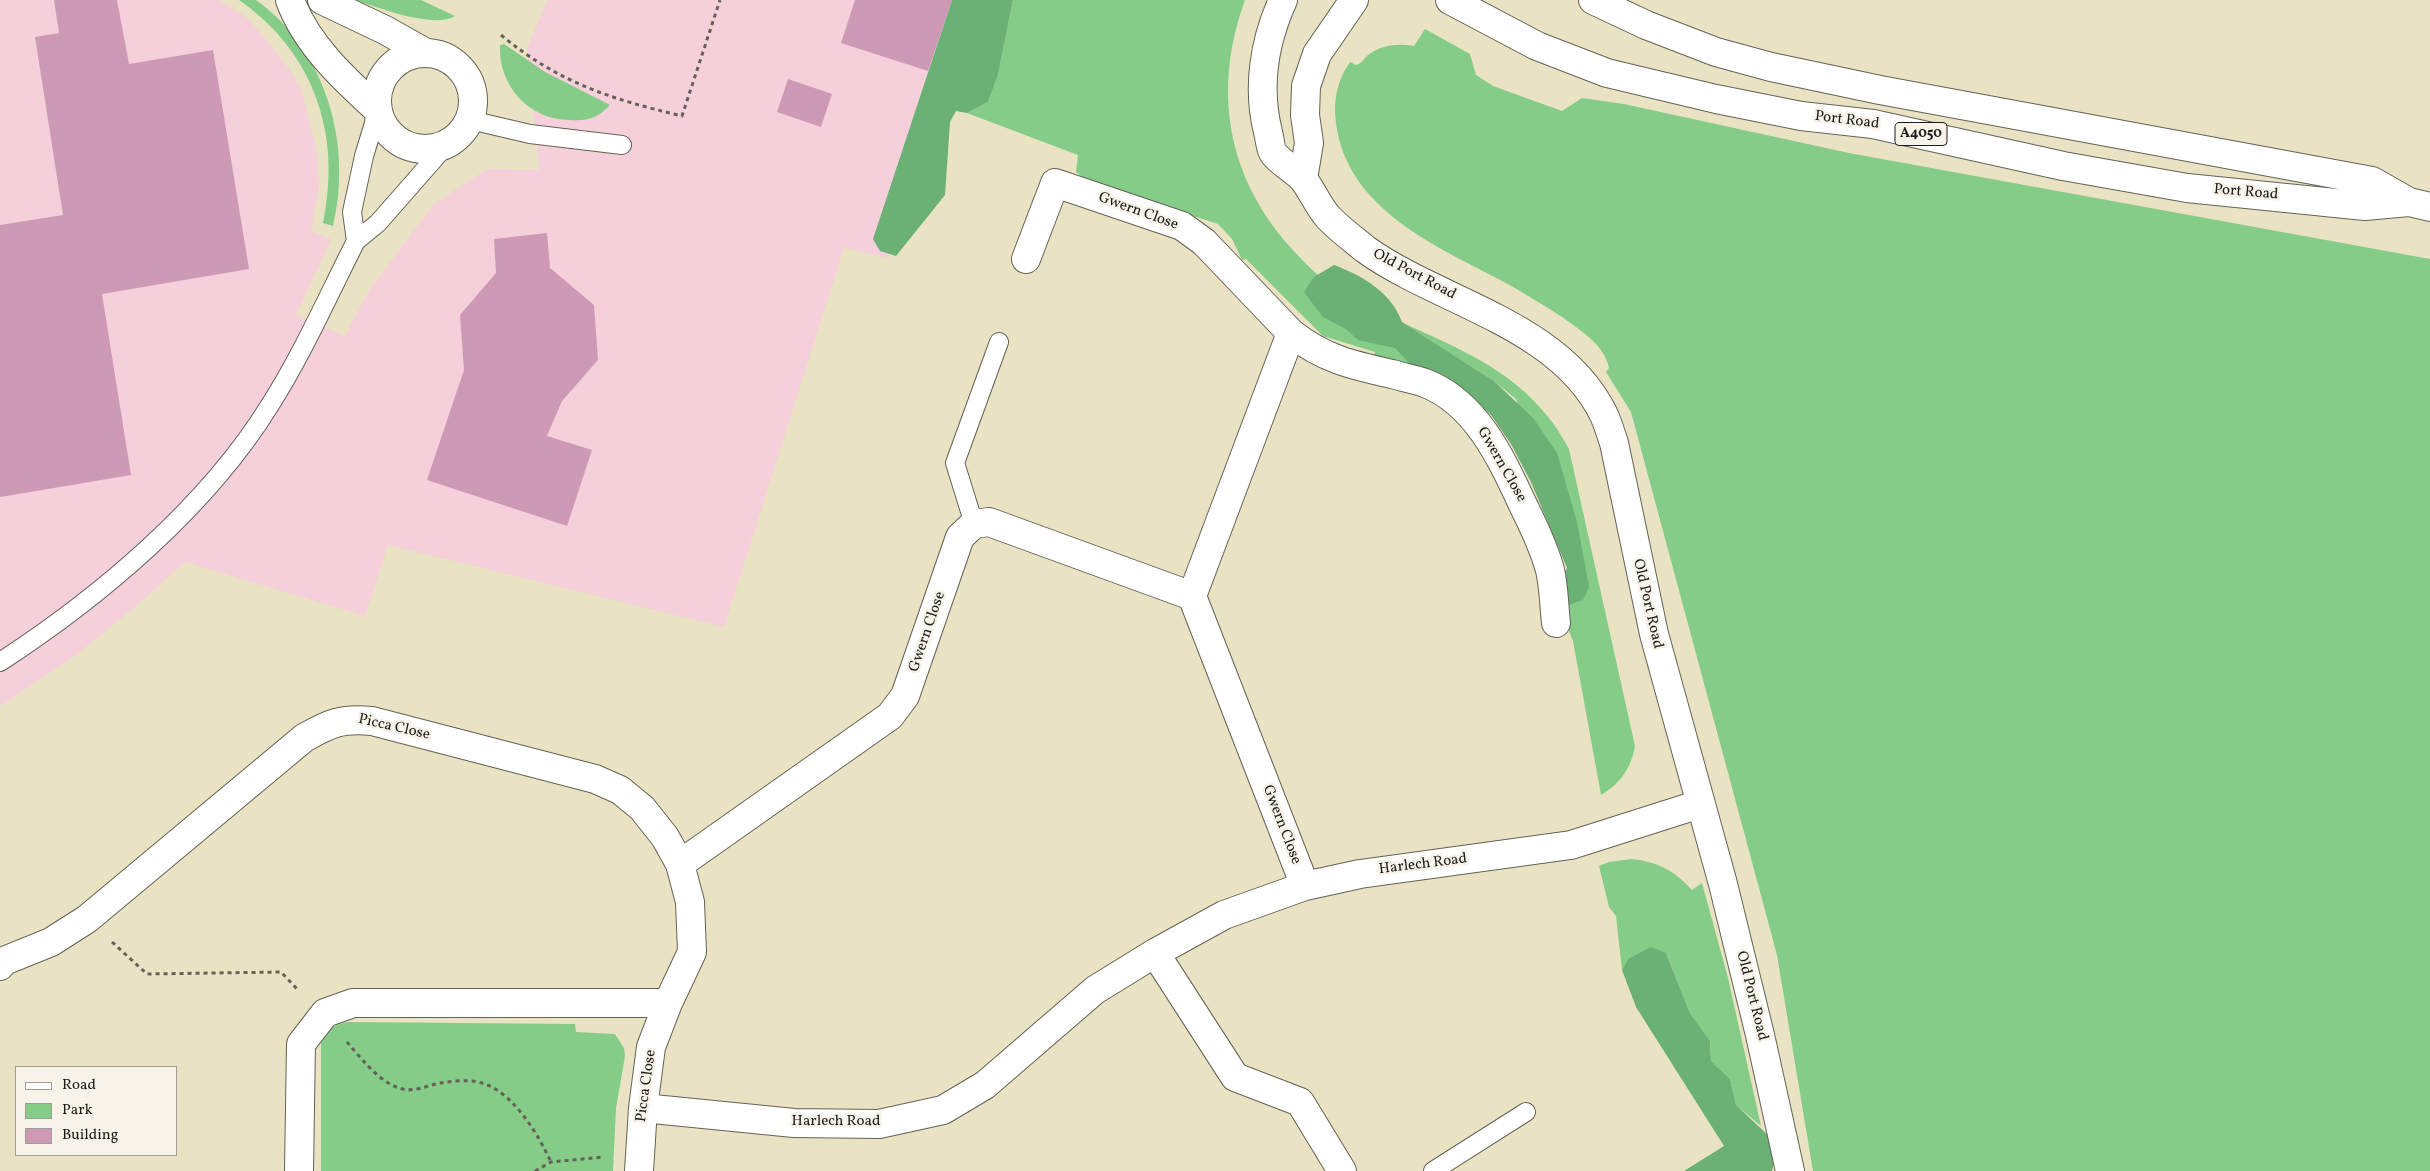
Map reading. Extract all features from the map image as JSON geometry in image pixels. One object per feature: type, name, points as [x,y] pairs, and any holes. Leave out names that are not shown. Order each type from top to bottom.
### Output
[{"type":"street","points":[[290,0],[297,20],[342,78],[378,110]]},
{"type":"street","points":[[322,0],[385,30],[426,53],[453,61],[465,74],[472,88],[473,105],[470,120],[462,132],[449,142],[433,149],[409,147],[394,138],[384,125],[378,110],[377,90],[384,76],[395,63],[408,55],[426,53]]},
{"type":"street","name":"Old Port Road","points":[[1283,0],[1276,16],[1262,68],[1263,110],[1273,153],[1303,179],[1328,217],[1366,249],[1408,274],[1524,333],[1562,362],[1590,392],[1604,415],[1614,443],[1654,634],[1760,1035],[1790,1171]]},
{"type":"street","points":[[1303,179],[1309,143],[1306,115],[1306,86],[1317,54],[1354,0]]},
{"type":"street","name":"Port Road","points":[[1450,0],[1538,46],[1607,73],[1716,99],[1801,116],[1873,124],[2062,166],[2188,188],[2365,206],[2419,205]]},
{"type":"street","name":"Port Road","points":[[1593,0],[1606,8],[1691,43],[1771,67],[1880,90],[2372,181],[2419,205]]},
{"type":"street","name":"Gwern Close","points":[[1026,259],[1056,183],[1182,226],[1204,242],[1291,334],[1312,349],[1345,363],[1424,382],[1445,393],[1471,416],[1490,440],[1506,467],[1540,539],[1550,571],[1556,623]]},
{"type":"street","points":[[974,524],[989,522],[1192,596],[1291,334]]},
{"type":"street","name":"Gwern Close","points":[[680,864],[890,716],[905,696],[960,537],[974,524]]},
{"type":"street","name":"Gwern Close","points":[[1192,596],[1305,886]]},
{"type":"street","name":"Picca Close","points":[[0,966],[4,961],[52,942],[87,919],[304,738],[329,724],[350,718],[372,721],[575,774],[620,790],[642,808],[666,837],[680,864],[690,902],[692,952],[668,1003],[651,1047],[643,1108],[639,1165]]},
{"type":"street","name":"Harlech Road","points":[[643,1108],[794,1123],[870,1124],[879,1124],[943,1110],[985,1085],[1095,990],[1155,953],[1224,915],[1305,886],[1360,874],[1571,845],[1700,804]]},
{"type":"street","points":[[1155,953],[1235,1077],[1300,1102],[1342,1171]]},
{"type":"street","points":[[299,1171],[301,1044],[325,1013],[353,1004],[668,1003]]},
{"type":"lane","points":[[356,240],[352,212],[364,156],[378,110]]},
{"type":"lane","points":[[470,120],[530,134],[622,145]]},
{"type":"lane","points":[[0,662],[102,587],[160,536],[212,482],[270,405],[356,240],[378,223],[449,142]]},
{"type":"lane","points":[[974,524],[955,463],[998,342]]},
{"type":"lane","points":[[1433,1171],[1526,1112]]},
{"type":"path","points":[[501,35],[524,54],[582,87],[632,104],[682,116],[720,0]]},
{"type":"path","points":[[87,919],[147,974],[281,972],[376,1073],[397,1088],[418,1090],[439,1083],[470,1080],[484,1083],[497,1091],[532,1125],[551,1162]]},
{"type":"path","points":[[536,1171],[551,1162],[608,1156],[639,1165]]},
{"type":"shaded area","points":[[0,0],[219,0],[249,19],[287,66],[301,88],[317,151],[319,188],[311,231],[331,239],[296,315],[345,336],[370,289],[434,204],[487,169],[539,170],[527,48],[548,0],[979,0],[938,106],[888,258],[844,248],[724,627],[388,545],[365,616],[185,562],[134,608],[76,655],[0,706]]},
{"type":"green space","points":[[239,0],[256,0],[280,21],[300,45],[316,72],[328,101],[336,132],[339,164],[338,195],[333,226],[323,223],[328,190],[328,158],[325,127],[316,98],[304,70],[286,44],[265,21]]},
{"type":"green space","points":[[356,0],[421,0],[455,16],[446,19],[421,19]]},
{"type":"green space","points":[[952,0],[1013,0],[998,75],[988,102],[967,113],[956,111],[950,122],[945,195],[896,256],[880,251],[873,239]]},
{"type":"green space","points":[[1013,0],[1245,0],[1235,34],[1229,67],[1228,100],[1232,132],[1240,163],[1253,193],[1270,222],[1292,249],[1316,273],[1331,285],[1364,304],[1402,322],[1419,365],[1374,357],[1375,352],[1323,336],[1246,259],[1242,260],[1232,239],[1218,224],[1089,182],[1076,172],[1078,155],[967,113],[988,102],[998,75]]},
{"type":"green space","points":[[1425,29],[1470,54],[1476,75],[1493,86],[1562,111],[1582,98],[1624,104],[1849,153],[2430,259],[2430,1171],[1813,1171],[1777,955],[1631,412],[1606,372],[1609,368],[1607,360],[1591,339],[1541,304],[1506,283],[1452,255],[1400,222],[1377,202],[1358,180],[1344,153],[1336,123],[1335,107],[1339,83],[1350,62],[1356,65],[1362,62],[1368,55],[1384,47],[1396,45],[1414,46]]},
{"type":"green space","points":[[504,44],[545,72],[610,105],[596,116],[581,120],[554,118],[541,113],[518,97],[510,86],[501,60],[500,45]]},
{"type":"green space","points":[[1334,265],[1355,274],[1375,286],[1391,302],[1402,322],[1494,381],[1533,418],[1557,453],[1577,522],[1589,587],[1583,600],[1567,606],[1560,581],[1567,568],[1531,482],[1511,444],[1491,415],[1473,398],[1417,371],[1395,348],[1358,340],[1346,329],[1323,317],[1304,292],[1314,277]]},
{"type":"green space","points":[[1404,323],[1463,351],[1494,369],[1522,390],[1548,416],[1569,449],[1635,746],[1631,761],[1624,774],[1601,795],[1573,641],[1568,629],[1567,606],[1583,600],[1516,399],[1494,381]]},
{"type":"green space","points":[[1631,859],[1649,862],[1665,868],[1679,877],[1692,890],[1702,883],[1728,978],[1761,1126],[1736,1105],[1730,1079],[1711,1061],[1710,1041],[1690,1013],[1666,953],[1628,959],[1622,970],[1616,916],[1609,907],[1599,866],[1609,862]]},
{"type":"green space","points":[[1651,947],[1666,953],[1690,1013],[1710,1041],[1711,1061],[1730,1079],[1736,1105],[1771,1138],[1775,1158],[1772,1171],[1684,1171],[1724,1146],[1636,1007],[1622,970],[1628,959]]},
{"type":"green space","points":[[348,1022],[575,1024],[576,1032],[615,1034],[624,1048],[625,1056],[616,1108],[613,1171],[321,1171],[321,1043],[332,1028]]},
{"type":"building","points":[[54,0],[117,0],[129,64],[213,50],[249,269],[102,294],[131,475],[0,497],[0,225],[63,215],[35,37],[59,33]]},
{"type":"building","points":[[855,0],[952,0],[928,71],[841,43]]},
{"type":"building","points":[[788,79],[832,94],[821,127],[777,112]]},
{"type":"building","points":[[547,233],[550,268],[594,305],[598,360],[562,401],[547,436],[592,450],[567,526],[427,480],[464,370],[460,315],[496,273],[494,239]]}]
